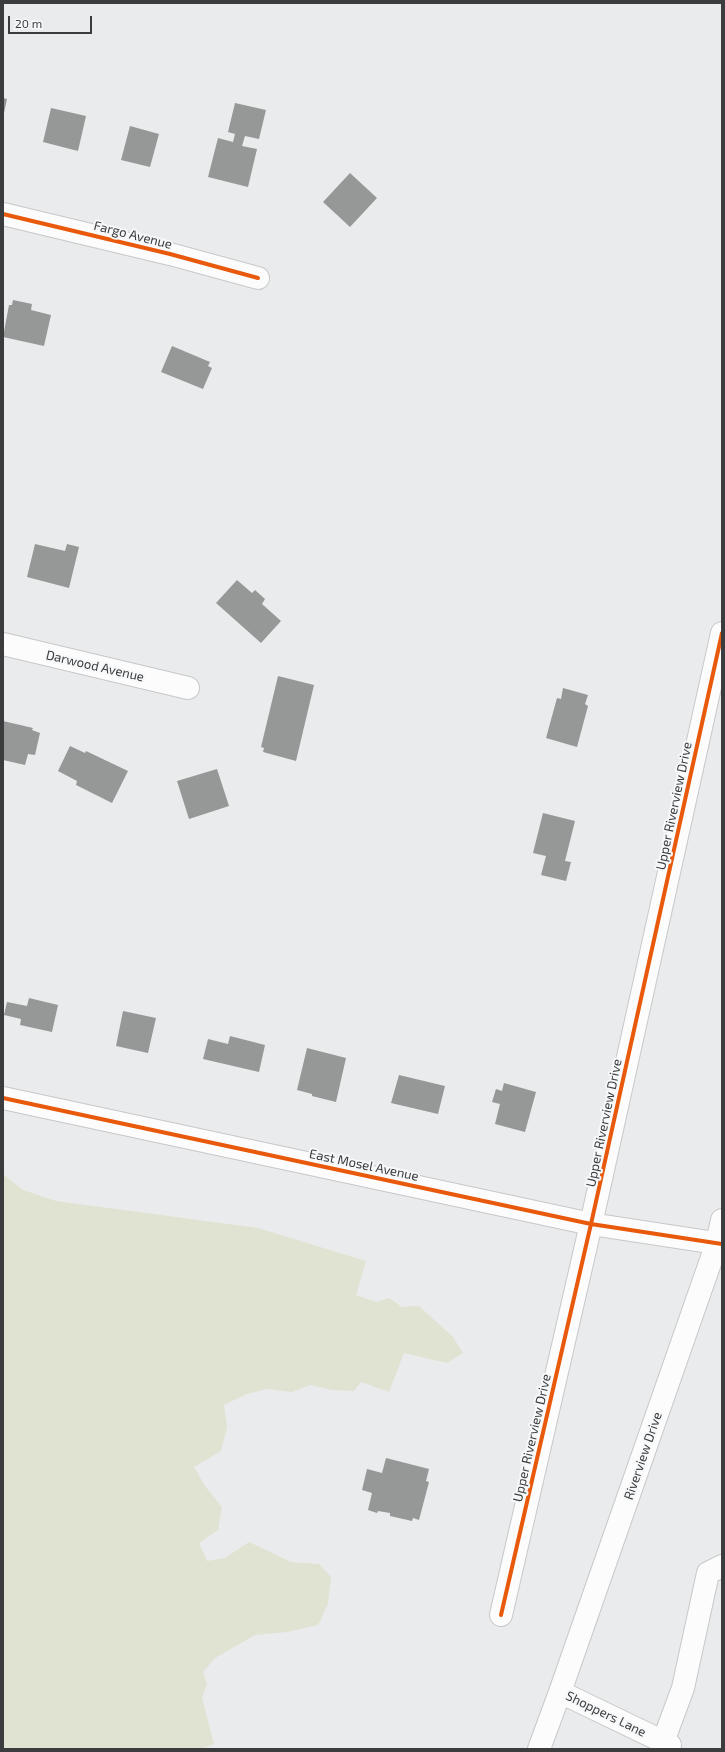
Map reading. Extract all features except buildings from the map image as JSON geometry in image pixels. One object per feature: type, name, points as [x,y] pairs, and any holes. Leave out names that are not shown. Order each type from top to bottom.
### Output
[{"type":"street","name":"Fargo Avenue","points":[[3,214],[170,254],[258,278]]},
{"type":"street","name":"Upper Riverview Drive","points":[[501,1615],[592,1224],[722,633]]},
{"type":"street","name":"Darwood Avenue","points":[[3,644],[188,688]]},
{"type":"street","name":"East Mosel Avenue","points":[[3,1098],[592,1224],[719,1243]]},
{"type":"street","name":"Riverview Drive","points":[[539,1749],[719,1243],[722,1220]]},
{"type":"street","points":[[666,1745],[683,1688],[708,1573],[722,1566]]},
{"type":"street","name":"Shoppers Lane","points":[[560,1692],[666,1745]]},
{"type":"green space","points":[[3,1174],[23,1190],[56,1201],[258,1228],[366,1261],[356,1295],[376,1302],[389,1298],[402,1307],[419,1306],[453,1337],[463,1353],[447,1363],[404,1353],[389,1392],[361,1382],[354,1391],[332,1390],[310,1385],[292,1392],[267,1389],[247,1394],[224,1405],[227,1427],[221,1451],[194,1467],[205,1486],[222,1507],[218,1530],[199,1543],[207,1561],[225,1558],[249,1542],[291,1562],[319,1564],[331,1577],[328,1604],[318,1625],[287,1632],[255,1635],[215,1658],[203,1672],[207,1683],[202,1698],[214,1744],[201,1749],[3,1749]]},
{"type":"cycle path","points":[[3,214],[170,254],[258,278]]},
{"type":"cycle path","points":[[501,1615],[591,1224],[722,633]]},
{"type":"cycle path","points":[[3,1098],[591,1224],[722,1244]]}]
